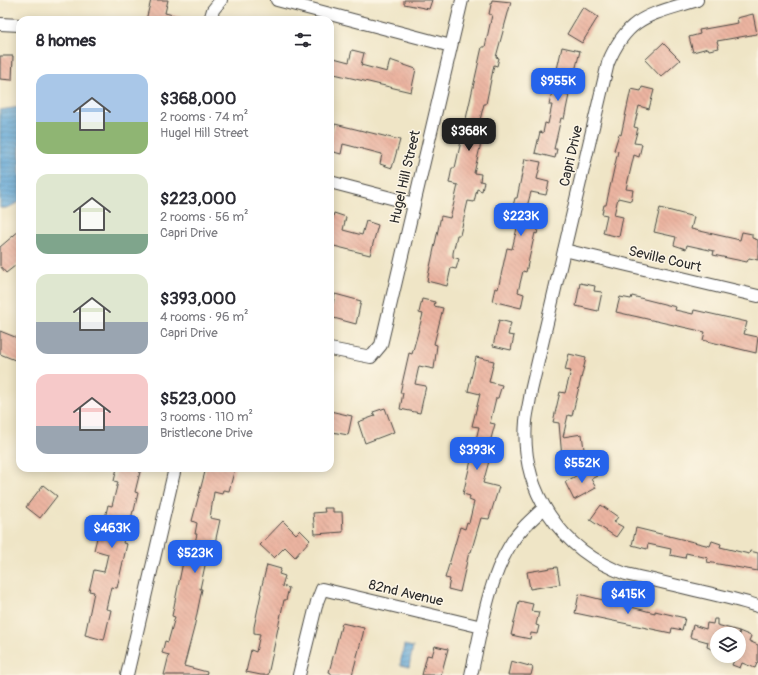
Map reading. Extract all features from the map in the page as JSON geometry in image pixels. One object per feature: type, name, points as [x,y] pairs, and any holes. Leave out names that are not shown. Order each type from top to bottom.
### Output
[{"type":"street","points":[[211,16],[213,10],[222,0]]},
{"type":"street","points":[[277,0],[451,46]]},
{"type":"street","name":"Hugel Hill Street","points":[[334,350],[371,358],[381,345],[462,0]]},
{"type":"street","name":"Capri Drive","points":[[697,0],[661,6],[638,21],[626,30],[616,44],[608,63],[531,391],[526,421],[526,442],[534,488],[544,508],[565,535],[584,552],[603,564],[626,574],[758,606]]},
{"type":"street","points":[[0,24],[16,25]]},
{"type":"street","points":[[334,183],[414,204]]},
{"type":"street","name":"Seville Court","points":[[564,250],[758,296]]},
{"type":"street","points":[[127,675],[174,472]]},
{"type":"street","points":[[471,675],[494,580],[509,546],[525,526],[544,508]]},
{"type":"street","name":"82nd Avenue","points":[[299,675],[317,602],[322,589],[482,627]]},
{"type":"water","points":[[16,108],[16,204],[3,208],[0,208],[0,110]]},
{"type":"water","points":[[404,645],[413,647],[409,667],[400,665]]},
{"type":"building","points":[[151,0],[168,0],[165,13],[177,16],[147,16]]},
{"type":"building","points":[[404,0],[432,0],[429,9],[404,4]]},
{"type":"building","points":[[492,0],[511,2],[496,57],[499,58],[497,66],[494,65],[486,104],[484,104],[479,124],[485,126],[474,173],[481,174],[480,181],[484,182],[482,191],[477,189],[474,202],[468,201],[460,235],[457,235],[453,253],[453,257],[459,259],[456,269],[451,268],[447,286],[427,281],[441,216],[450,218],[452,211],[458,185],[449,183],[452,168],[455,168],[482,47],[485,47],[492,15],[489,14]]},
{"type":"building","points":[[583,7],[598,17],[582,43],[567,34]]},
{"type":"building","points":[[753,14],[757,34],[717,41],[719,48],[709,50],[708,48],[693,52],[689,37],[700,34],[699,30],[738,23],[737,18]]},
{"type":"building","points":[[663,43],[680,60],[661,77],[645,60]]},
{"type":"building","points":[[562,47],[580,51],[573,79],[570,78],[566,94],[569,95],[564,119],[561,118],[554,149],[557,149],[555,158],[535,153],[540,132],[543,133],[545,123],[548,124],[552,105],[549,105]]},
{"type":"building","points":[[352,50],[364,53],[361,65],[387,72],[390,60],[416,69],[411,92],[334,74],[334,58],[349,62]]},
{"type":"building","points":[[0,56],[13,56],[12,80],[0,79]]},
{"type":"building","points":[[642,87],[654,90],[649,109],[639,106],[634,127],[638,128],[634,143],[642,144],[639,157],[634,155],[626,189],[633,190],[631,201],[618,198],[614,215],[623,217],[619,237],[603,233],[607,215],[602,214],[604,205],[606,205],[618,151],[614,150],[619,134],[621,135],[631,89],[641,91]]},
{"type":"building","points":[[335,124],[400,140],[392,168],[380,164],[382,154],[343,144],[341,154],[334,152]]},
{"type":"building","points":[[525,159],[541,162],[537,179],[549,182],[546,195],[531,192],[525,214],[541,218],[537,234],[535,233],[526,272],[523,271],[518,292],[524,294],[521,308],[492,301],[495,288],[498,289],[507,248],[512,249],[517,228],[508,226],[515,198],[517,198]]},
{"type":"building","points":[[660,208],[694,217],[691,229],[740,240],[742,232],[752,234],[752,238],[758,240],[758,260],[749,258],[747,262],[713,255],[714,251],[687,245],[686,249],[674,245],[676,237],[654,232]]},
{"type":"building","points":[[334,213],[346,217],[343,230],[362,235],[366,221],[378,225],[370,255],[334,246]]},
{"type":"building","points":[[16,233],[16,265],[6,273],[0,266],[0,247]]},
{"type":"building","points":[[580,283],[595,286],[594,291],[602,292],[598,311],[576,306]]},
{"type":"building","points":[[335,294],[361,301],[356,324],[334,318]]},
{"type":"building","points":[[632,296],[676,307],[675,310],[693,314],[694,310],[747,322],[744,334],[758,337],[756,353],[703,340],[705,332],[616,312],[620,297],[631,299]]},
{"type":"building","points":[[422,299],[435,302],[434,306],[443,308],[434,344],[437,345],[434,369],[419,366],[415,384],[426,386],[420,413],[400,409],[403,393],[400,393],[409,353],[412,354],[423,314],[419,313]]},
{"type":"building","points":[[499,320],[511,323],[508,335],[514,336],[511,350],[493,346]]},
{"type":"building","points":[[0,331],[16,337],[16,360],[0,354]]},
{"type":"building","points":[[569,354],[586,358],[572,416],[568,415],[563,437],[582,434],[586,465],[559,468],[558,459],[562,458],[559,423],[553,422],[560,392],[565,393],[571,371],[565,370]]},
{"type":"building","points":[[476,357],[494,361],[489,382],[502,385],[498,398],[496,398],[490,423],[495,424],[489,446],[496,448],[492,462],[489,461],[483,483],[499,487],[489,519],[481,518],[471,552],[469,552],[460,592],[448,589],[450,579],[445,578],[460,527],[465,529],[467,522],[469,523],[474,502],[469,500],[470,496],[463,494],[479,427],[472,426],[480,394],[468,391]]},
{"type":"building","points":[[385,408],[394,432],[365,443],[358,422],[375,416],[373,412]]},
{"type":"building","points":[[334,412],[352,416],[348,435],[334,432]]},
{"type":"building","points":[[592,467],[597,476],[591,479],[596,488],[574,500],[565,482]]},
{"type":"building","points":[[116,472],[140,472],[135,492],[138,493],[134,511],[129,526],[127,525],[123,543],[127,544],[117,588],[111,587],[106,609],[111,610],[104,640],[85,635],[94,592],[89,591],[94,570],[104,572],[108,554],[94,550],[100,526],[103,527],[108,505],[112,506],[118,482],[114,481]]},
{"type":"building","points":[[205,472],[234,472],[229,491],[223,490],[222,494],[214,492],[210,518],[220,520],[215,543],[210,542],[200,589],[202,589],[194,628],[184,666],[207,672],[206,675],[164,675],[169,655],[162,653],[165,641],[168,642],[175,617],[172,616],[183,562],[187,563],[189,554],[192,555],[197,534],[195,534],[197,523],[192,521]]},
{"type":"building","points":[[43,485],[57,496],[40,518],[26,507]]},
{"type":"building","points":[[601,505],[618,517],[614,522],[623,527],[616,537],[590,520]]},
{"type":"building","points":[[324,508],[333,508],[333,512],[342,512],[343,532],[315,534],[313,513],[325,512]]},
{"type":"building","points":[[283,521],[296,534],[300,530],[310,540],[295,557],[285,547],[274,558],[260,545]]},
{"type":"building","points":[[636,528],[710,546],[712,541],[721,544],[720,547],[749,554],[750,551],[758,553],[758,571],[707,562],[708,558],[686,553],[685,558],[670,555],[671,549],[648,544],[647,549],[632,545]]},
{"type":"building","points":[[267,565],[281,569],[279,574],[285,576],[282,586],[289,588],[286,600],[284,600],[268,675],[261,675],[246,672],[251,650],[256,652],[260,634],[254,633],[254,627]]},
{"type":"building","points":[[557,567],[560,584],[530,589],[527,572]]},
{"type":"building","points":[[579,594],[655,613],[655,611],[685,618],[682,630],[672,628],[671,633],[575,613]]},
{"type":"building","points":[[519,601],[533,604],[531,611],[539,612],[536,625],[539,626],[537,634],[531,633],[530,639],[511,635]]},
{"type":"building","points":[[714,619],[717,619],[717,625],[724,627],[710,627],[710,648],[707,647],[708,642],[690,637],[693,625],[706,629],[707,623],[713,624]]},
{"type":"building","points":[[342,623],[364,628],[363,634],[352,675],[331,675],[329,672]]},
{"type":"building","points":[[746,634],[751,636],[749,641],[758,645],[758,661],[755,668],[742,663],[746,663]]},
{"type":"building","points":[[435,646],[448,649],[441,675],[422,675],[427,655],[432,656]]},
{"type":"building","points":[[511,661],[533,667],[531,675],[508,675]]},
{"type":"building","points":[[733,663],[742,663],[740,668],[732,665]]}]
